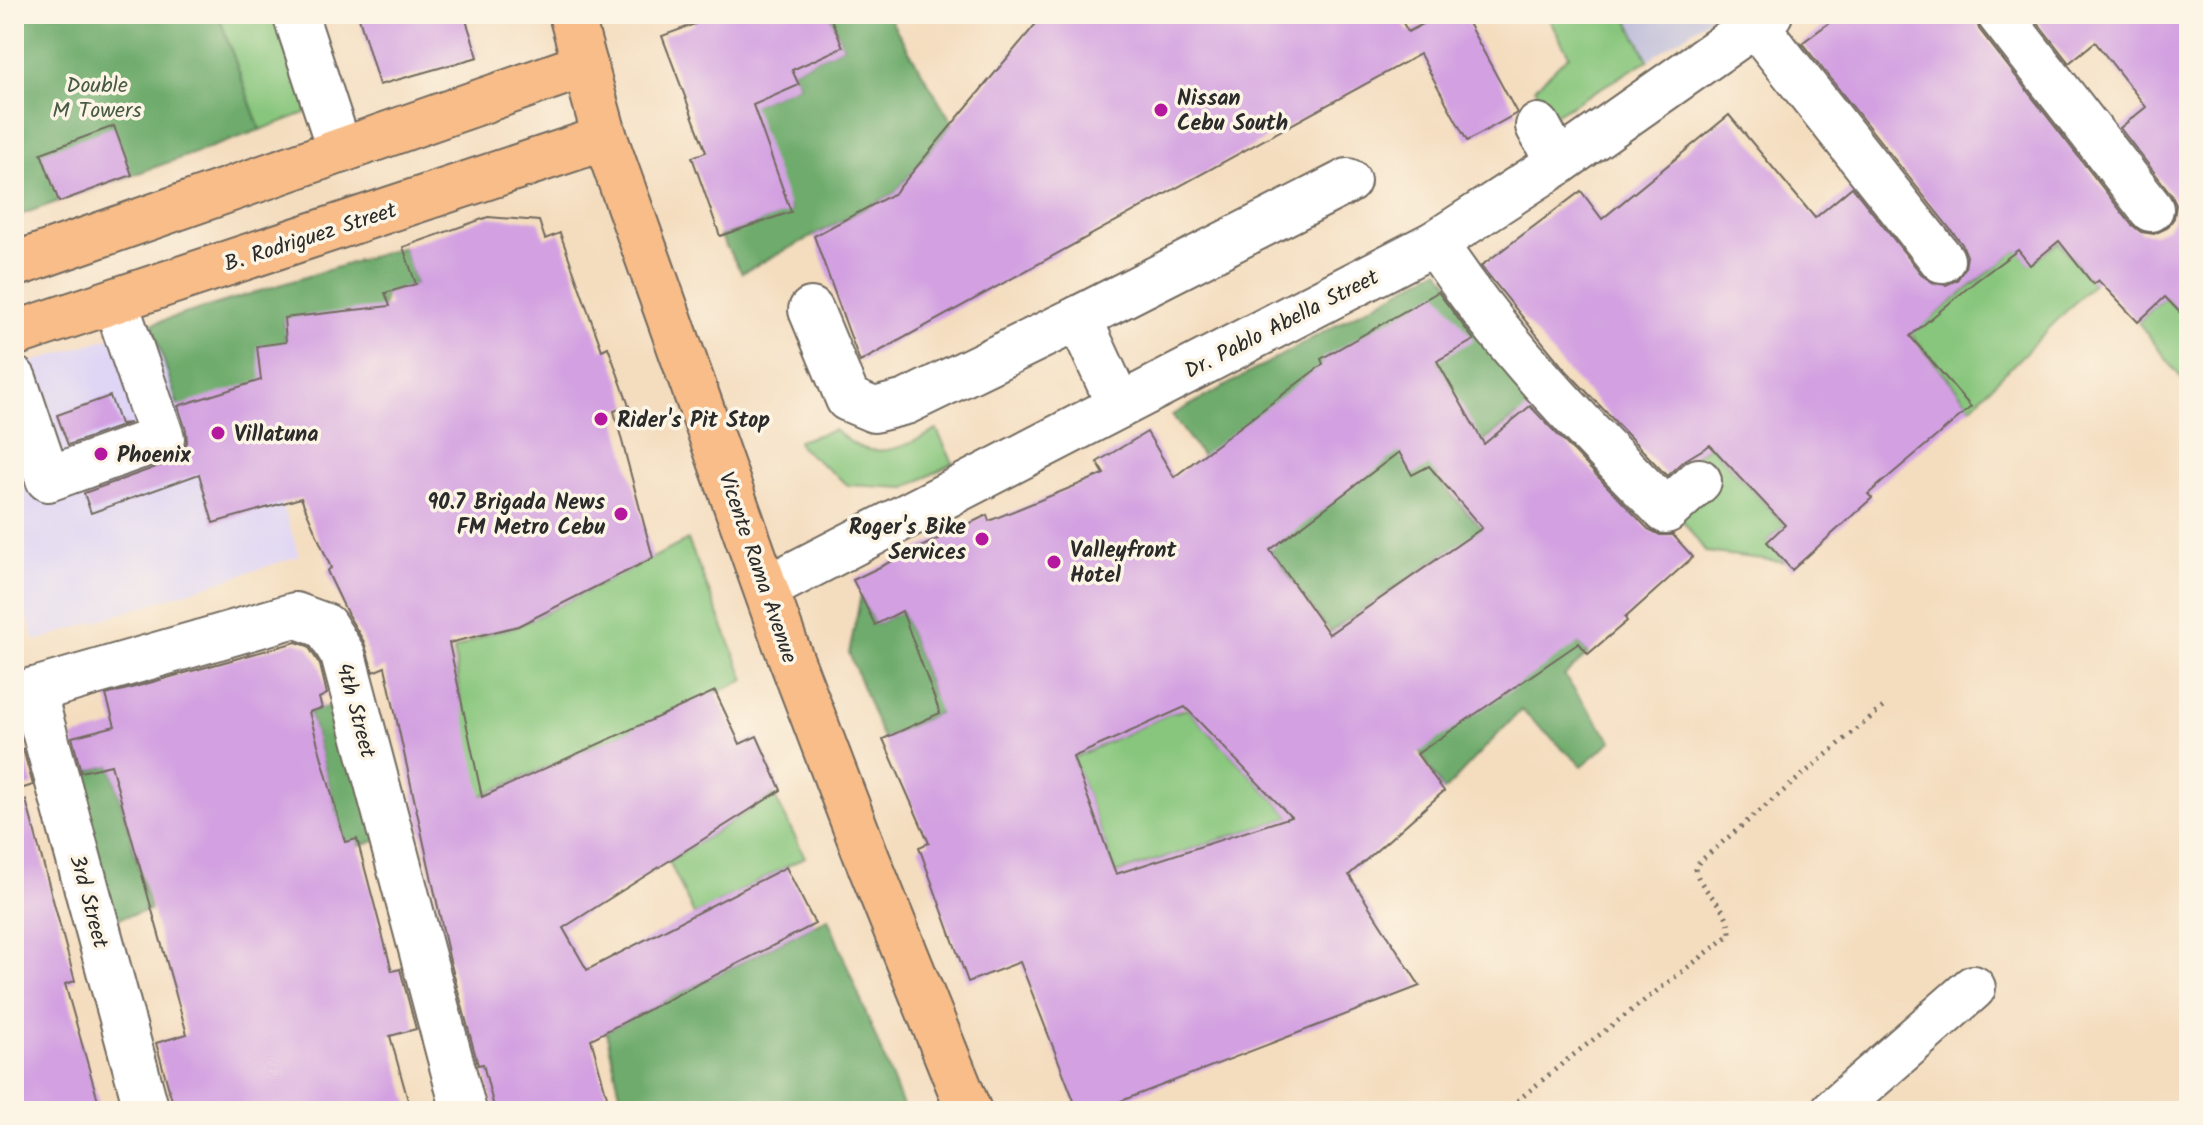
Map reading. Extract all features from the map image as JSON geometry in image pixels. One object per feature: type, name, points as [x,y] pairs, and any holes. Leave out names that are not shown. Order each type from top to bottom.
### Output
[{"type":"main road","name":"Vicente Rama Avenue","points":[[571,14],[605,138],[785,643],[969,1111]]},
{"type":"main road","points":[[14,265],[585,65]]},
{"type":"main road","name":"B. Rodriguez Street","points":[[14,334],[605,138]]},
{"type":"street","points":[[295,14],[340,151]]},
{"type":"street","points":[[1999,14],[2151,209]]},
{"type":"street","points":[[1757,18],[1942,260]]},
{"type":"street","name":"Dr. Pablo Abella Street","points":[[767,588],[1435,243],[1548,144],[1757,18]]},
{"type":"street","points":[[811,310],[848,399],[874,410],[906,402],[1348,181]]},
{"type":"street","points":[[1435,243],[1459,280],[1563,408],[1666,511],[1699,481]]},
{"type":"street","points":[[14,379],[48,479],[162,438],[115,301]]},
{"type":"street","points":[[1079,318],[1119,405]]},
{"type":"street","name":"4th Street","points":[[23,693],[295,615],[325,626],[343,655],[464,1111]]},
{"type":"street","name":"3rd Street","points":[[23,693],[147,1111]]},
{"type":"street","points":[[1833,1111],[1973,988]]},
{"type":"path","points":[[1505,1111],[1730,935],[1726,913],[1698,880],[1695,869],[1711,852],[1883,707]]},
{"type":"shaded area","points":[[1625,14],[1716,14],[1648,60]]},
{"type":"shaded area","points":[[218,303],[299,556],[35,641],[14,578],[14,368]]},
{"type":"green space","name":"Double M Towers","points":[[14,14],[218,14],[260,130],[14,217]]},
{"type":"green space","points":[[218,14],[307,14],[334,102],[260,130]]},
{"type":"green space","points":[[829,14],[887,14],[953,124],[895,193],[742,273],[720,236],[791,211],[731,114],[799,85],[792,70],[843,47]]},
{"type":"green space","points":[[1546,14],[1625,14],[1648,60],[1551,117],[1535,88],[1569,55]]},
{"type":"green space","points":[[2059,242],[2093,284],[1971,407],[1911,334],[2018,249],[2030,264]]},
{"type":"green space","points":[[403,247],[416,284],[385,294],[379,331],[284,319],[286,342],[270,453],[178,406],[152,324]]},
{"type":"green space","points":[[1439,269],[1555,425],[1537,440],[1517,416],[1436,478],[1488,535],[1463,559],[1451,549],[1330,632],[1172,415]]},
{"type":"green space","points":[[2165,297],[2189,322],[2189,388],[2138,322]]},
{"type":"green space","points":[[834,430],[858,447],[882,451],[937,430],[953,463],[906,488],[848,485],[800,447],[798,441]]},
{"type":"green space","points":[[1710,445],[1785,525],[1767,542],[1785,562],[1706,552],[1656,486]]},
{"type":"green space","points":[[688,540],[745,680],[474,799],[454,650],[487,634],[518,626]]},
{"type":"green space","points":[[861,595],[875,625],[902,611],[933,695],[965,683],[993,688],[883,739],[849,653]]},
{"type":"green space","points":[[1544,601],[1588,654],[1564,676],[1612,741],[1582,766],[1521,710],[1444,791],[1380,686]]},
{"type":"green space","points":[[341,703],[379,840],[347,849],[309,712]]},
{"type":"green space","points":[[1187,709],[1291,817],[1116,873],[1073,758],[1171,713]]},
{"type":"green space","points":[[111,765],[150,910],[108,921],[69,776]]},
{"type":"green space","points":[[774,795],[805,857],[694,915],[669,861]]},
{"type":"green space","points":[[828,918],[905,1111],[624,1111],[606,1031]]},
{"type":"building","points":[[358,14],[464,14],[478,57],[379,85]]},
{"type":"building","points":[[690,14],[829,14],[843,47],[792,70],[799,85],[753,105],[791,212],[720,236],[692,157],[706,152],[662,36],[695,24]]},
{"type":"building","points":[[1044,14],[1398,14],[1408,32],[1442,14],[1463,14],[1517,113],[1467,141],[1420,54],[860,362],[814,236],[895,193]]},
{"type":"building","points":[[1841,14],[1975,14],[1979,29],[2131,224],[2141,232],[2154,234],[2167,228],[2174,218],[2176,205],[2171,194],[2120,128],[2146,107],[2095,42],[2069,63],[2031,14],[2189,14],[2189,322],[2165,297],[2138,322],[2098,280],[2093,284],[2059,241],[2030,265],[2018,250],[1910,336],[1971,407],[1868,494],[1872,498],[1792,570],[1767,542],[1785,525],[1710,445],[1682,462],[1667,476],[1562,366],[1481,266],[1581,191],[1602,219],[1729,115],[1815,218],[1852,187],[1923,276],[1934,283],[1946,285],[1957,280],[1965,268],[1967,256],[1962,244],[1802,43]]},
{"type":"building","points":[[114,126],[132,175],[59,202],[41,153]]},
{"type":"building","points":[[488,217],[539,221],[545,239],[560,233],[602,350],[608,347],[629,406],[614,411],[653,558],[518,626],[449,643],[482,797],[715,691],[740,744],[757,736],[781,790],[563,928],[587,970],[786,867],[815,924],[591,1039],[611,1111],[495,1111],[483,1064],[478,1065],[449,957],[385,667],[373,672],[364,642],[327,571],[331,568],[301,498],[213,523],[199,474],[91,513],[84,493],[170,462],[180,455],[187,442],[178,406],[261,380],[257,346],[286,342],[284,318],[390,306],[385,293],[416,284],[403,247]]},
{"type":"building","points":[[1438,292],[1474,340],[1437,361],[1484,444],[1530,406],[1648,529],[1660,535],[1673,535],[1693,557],[1588,654],[1579,643],[1417,754],[1444,791],[1349,875],[1420,986],[1095,1111],[1078,1111],[1020,962],[968,982],[919,847],[929,843],[883,739],[940,713],[902,611],[875,625],[853,580],[987,515],[989,521],[1104,474],[1097,462],[1147,432],[1174,477],[1323,364],[1321,359]],"holes":[[[1399,452],[1412,475],[1429,466],[1482,528],[1329,634],[1270,550]],[[1185,707],[1291,817],[1116,874],[1073,757]]]},
{"type":"building","points":[[110,396],[120,424],[130,423],[68,445],[57,415]]},
{"type":"building","points":[[296,642],[308,646],[320,665],[327,694],[319,698],[322,708],[309,712],[345,842],[357,839],[392,971],[400,969],[416,1029],[390,1036],[411,1111],[175,1111],[156,1043],[187,1034],[111,765],[81,772],[72,737],[115,726],[106,695]]},
{"type":"building","points":[[23,749],[33,785],[14,791],[14,751]]},
{"type":"building","points":[[26,800],[75,981],[65,984],[101,1111],[14,1111],[14,802]]},
{"type":"place","name":"Nissan Cebu South","points":[[1161,110]]},
{"type":"place","name":"Rider's Pit Stop","points":[[601,419]]},
{"type":"place","name":"Villatuna","points":[[218,433]]},
{"type":"place","name":"Phoenix","points":[[101,454]]},
{"type":"place","name":"90.7 Brigada News FM Metro Cebu","points":[[621,514]]},
{"type":"place","name":"Roger's Bike Services","points":[[982,539]]},
{"type":"place","name":"Valleyfront Hotel","points":[[1054,562]]}]
